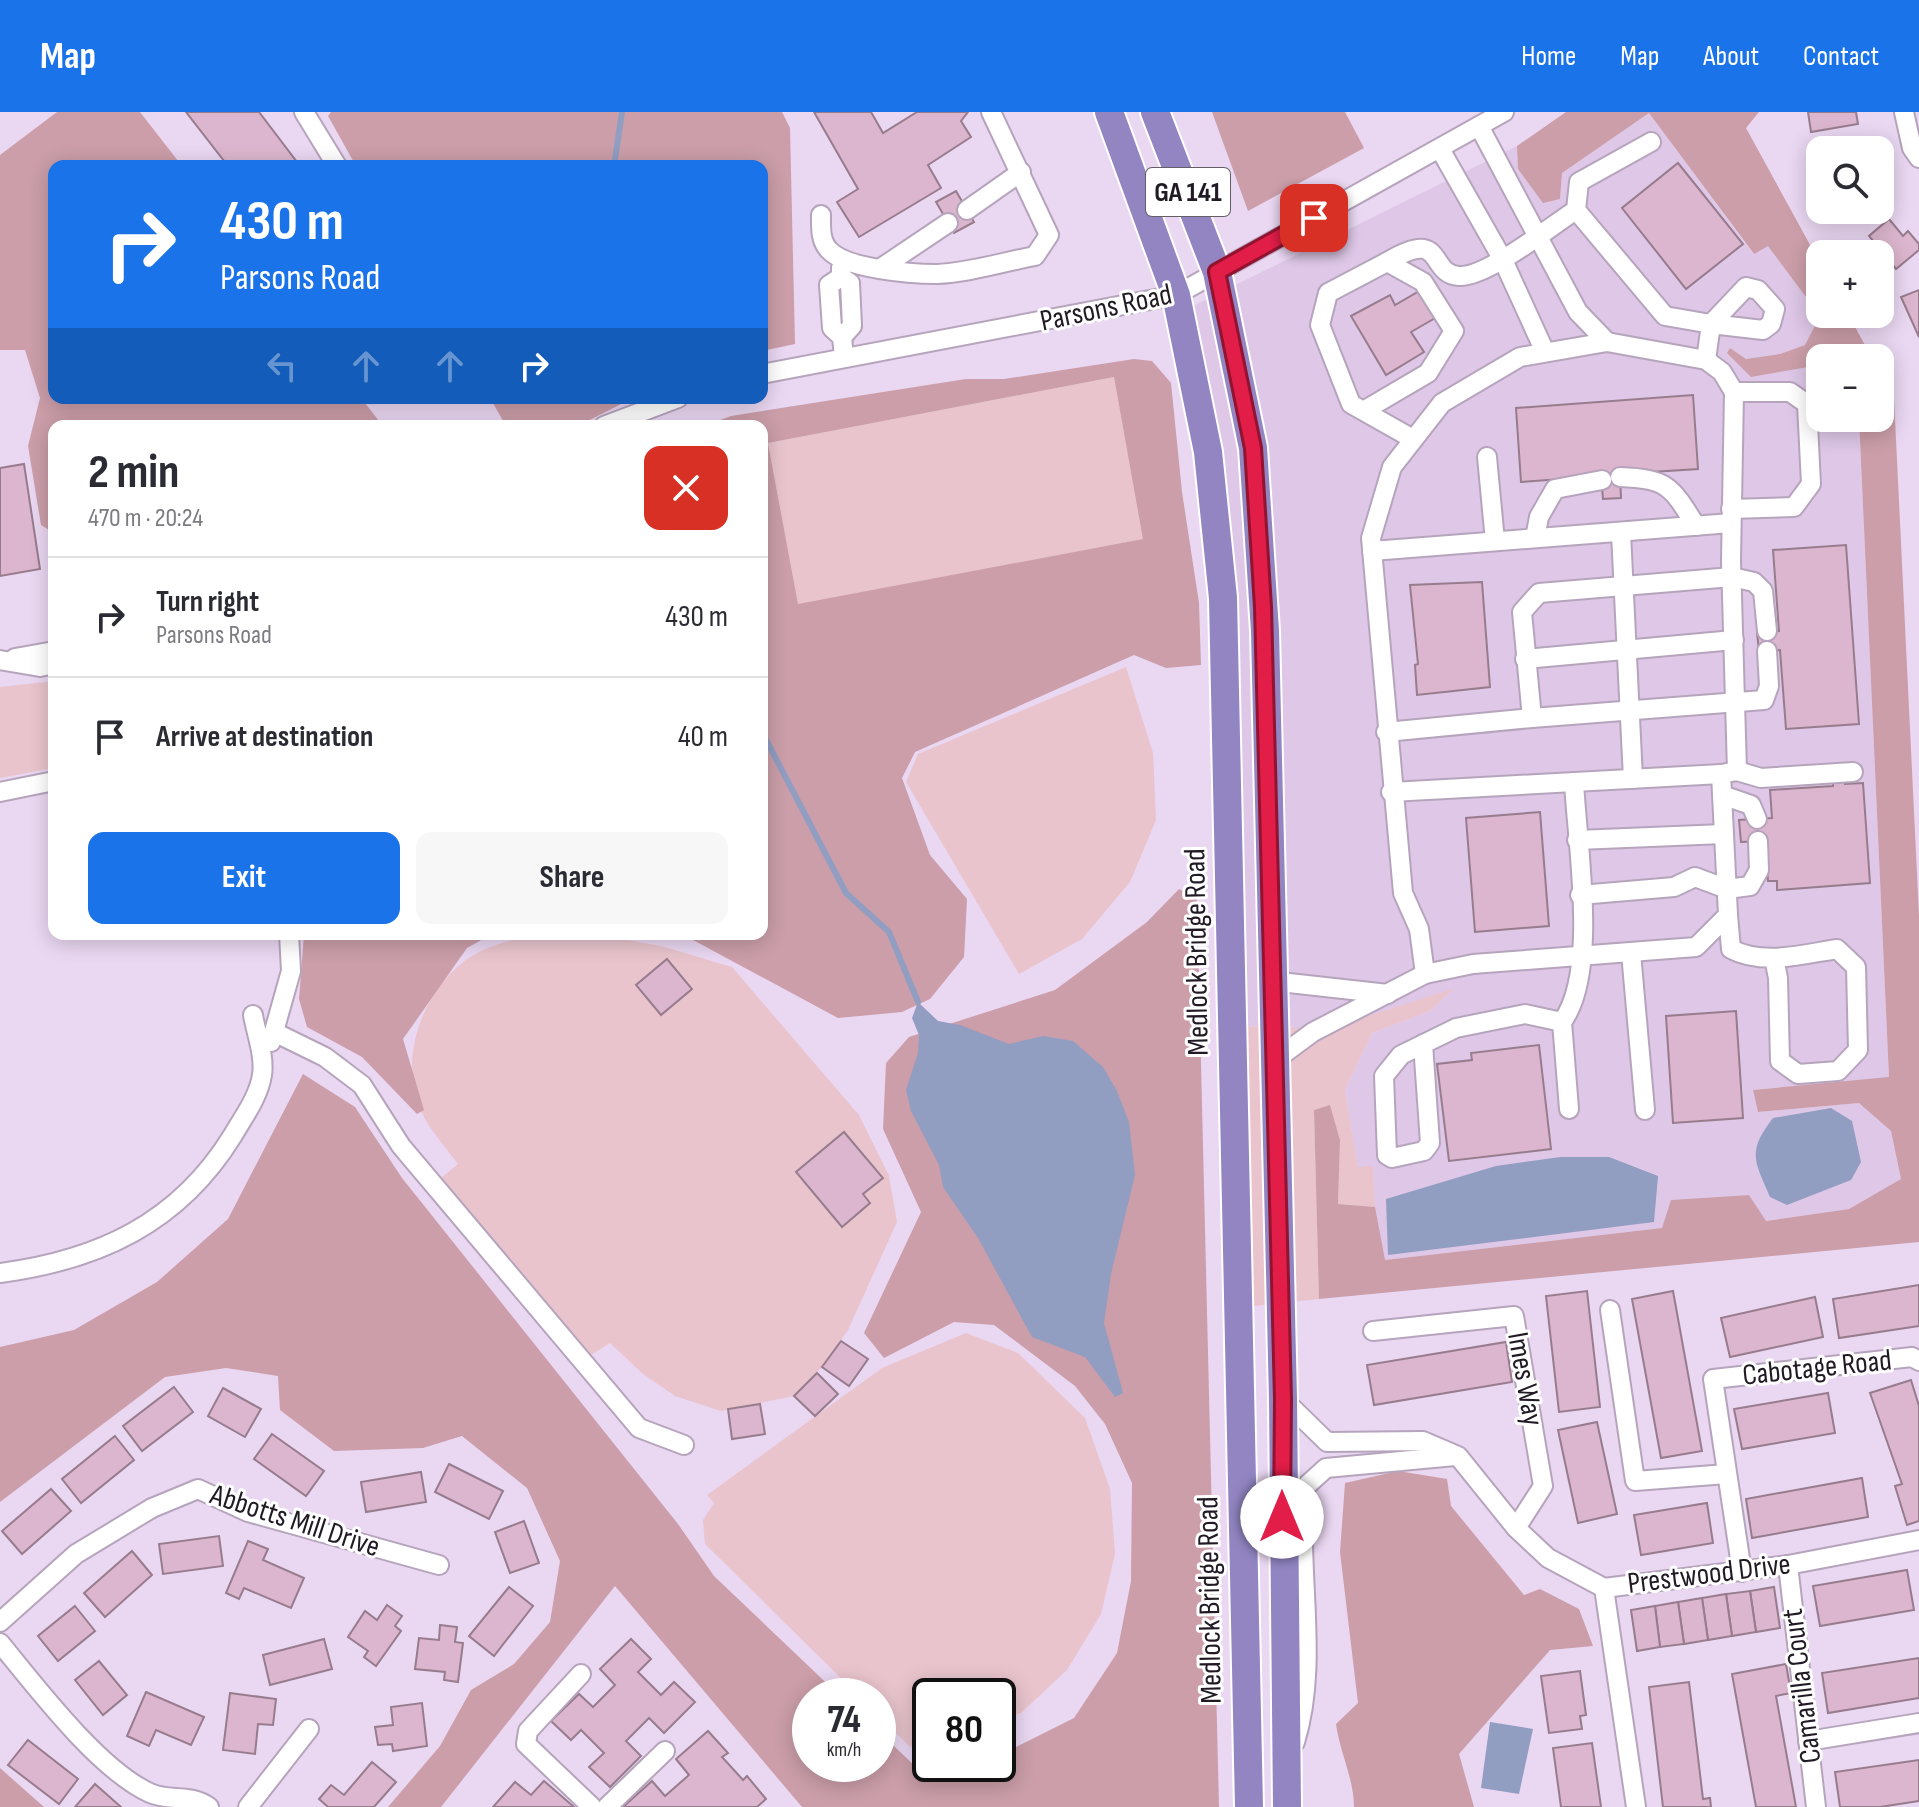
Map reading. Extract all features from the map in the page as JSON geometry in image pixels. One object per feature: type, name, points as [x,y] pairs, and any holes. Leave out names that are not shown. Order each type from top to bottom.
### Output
[{"type":"highway","name":"Medlock Bridge Road","points":[[1109,112],[1176,295],[1208,452],[1223,598],[1249,1807]]},
{"type":"highway","name":"GA 141","points":[[1155,112],[1217,272],[1253,448],[1265,631],[1283,1399],[1287,1807]]},
{"type":"street","points":[[304,112],[333,160]]},
{"type":"street","points":[[841,268],[881,268],[938,274],[1035,256],[1049,235],[991,112]]},
{"type":"street","name":"Parsons Road","points":[[768,373],[1176,295],[1504,112]]},
{"type":"street","points":[[1904,112],[1912,148],[1919,158]]},
{"type":"street","points":[[1479,126],[1578,312],[1607,342]]},
{"type":"street","points":[[1651,142],[1579,182],[1576,210],[1665,316],[1711,324],[1706,360]]},
{"type":"street","points":[[1440,149],[1503,260],[1545,352]]},
{"type":"street","points":[[967,210],[1021,172]]},
{"type":"street","points":[[1413,439],[1351,404],[1320,325],[1328,293],[1410,248],[1423,248],[1435,255],[1447,271],[1458,276],[1503,260],[1576,210]]},
{"type":"street","points":[[821,215],[821,234],[827,249],[841,268]]},
{"type":"street","points":[[881,268],[948,223]]},
{"type":"street","points":[[1365,410],[1428,373],[1454,331],[1423,282],[1387,262]]},
{"type":"street","points":[[841,268],[829,285],[832,328],[842,337],[844,357]]},
{"type":"street","points":[[1425,974],[1419,929],[1403,893],[1391,792],[1371,538],[1392,467],[1442,403],[1520,357],[1607,342],[1706,360],[1722,372],[1734,392],[1731,516],[1737,704],[1729,772],[1722,795],[1731,949],[1744,956],[1774,958],[1837,949],[1856,967],[1858,1050],[1838,1071],[1798,1074],[1780,1061],[1778,978],[1774,958]]},
{"type":"street","points":[[1372,551],[1696,526],[1731,516],[1794,507],[1811,484],[1807,404],[1790,392],[1734,392]]},
{"type":"street","points":[[620,420],[662,404]]},
{"type":"street","points":[[1487,457],[1495,541]]},
{"type":"street","points":[[1535,538],[1539,517],[1555,489],[1611,478],[1655,479],[1676,495],[1696,526]]},
{"type":"street","points":[[1621,533],[1633,779]]},
{"type":"street","points":[[1532,718],[1522,612],[1539,593],[1732,577],[1754,582],[1763,591],[1767,631]]},
{"type":"street","points":[[1525,659],[1734,640]]},
{"type":"street","points":[[1386,732],[1764,700],[1769,686],[1767,651]]},
{"type":"street","points":[[0,660],[48,652]]},
{"type":"street","points":[[0,660],[40,667],[48,665]]},
{"type":"street","points":[[1391,792],[1729,772],[1761,778],[1853,772]]},
{"type":"street","points":[[0,792],[48,782]]},
{"type":"street","points":[[1569,1109],[1562,1022],[1573,1007],[1583,958],[1574,782]]},
{"type":"street","points":[[1722,795],[1751,805],[1757,819]]},
{"type":"street","points":[[1577,840],[1724,834]]},
{"type":"street","points":[[1580,895],[1674,887],[1695,877],[1727,889],[1750,886],[1759,870],[1758,841]]},
{"type":"street","points":[[1274,1061],[1313,1032],[1425,974],[1473,964],[1696,947],[1728,915]]},
{"type":"street","points":[[0,1273],[79,1257],[162,1217],[199,1183],[248,1109],[262,1075],[291,971],[289,940]]},
{"type":"street","points":[[1631,953],[1645,1110]]},
{"type":"street","points":[[1271,981],[1388,994]]},
{"type":"street","points":[[1423,1044],[1430,1143],[1424,1151],[1392,1158],[1387,1155],[1384,1076],[1401,1055],[1423,1044],[1456,1028],[1525,1014],[1562,1022]]},
{"type":"street","points":[[253,1015],[262,1075]]},
{"type":"street","points":[[274,1032],[325,1057],[362,1085],[401,1146],[639,1428],[684,1445]]},
{"type":"street","points":[[1610,1310],[1635,1481],[1727,1474],[1742,1572]]},
{"type":"street","name":"Imes Way","points":[[1373,1331],[1514,1316],[1543,1486],[1516,1528]]},
{"type":"street","name":"Cabotage Road","points":[[1727,1474],[1713,1379],[1912,1357],[1919,1361]]},
{"type":"street","name":"Prestwood Drive","points":[[1283,1399],[1327,1442],[1423,1441],[1458,1456],[1516,1528],[1548,1558],[1604,1588],[1788,1565],[1919,1540]]},
{"type":"street","points":[[1286,1768],[1300,1725],[1304,1692],[1301,1529],[1305,1487],[1326,1468],[1458,1456]]},
{"type":"street","name":"Abbotts Mill Drive","points":[[0,1622],[76,1554],[152,1508],[198,1489],[248,1512],[439,1565]]},
{"type":"street","name":"Camarilla Court","points":[[1788,1565],[1816,1807]]},
{"type":"street","points":[[1604,1588],[1636,1807]]},
{"type":"street","points":[[0,1643],[99,1756],[150,1793],[198,1799],[209,1807]]},
{"type":"street","points":[[581,1674],[528,1731],[526,1744],[592,1807]]},
{"type":"street","points":[[1808,1741],[1919,1723]]},
{"type":"street","points":[[248,1807],[309,1729]]},
{"type":"street","points":[[607,1807],[665,1751]]},
{"type":"shaded area","points":[[57,112],[140,112],[177,160],[48,160],[48,404],[366,404],[378,420],[48,420],[48,529],[41,525],[28,446],[40,398],[25,350],[0,350],[0,155]]},
{"type":"shaded area","points":[[331,112],[782,112],[790,128],[795,344],[768,350],[768,160],[353,160],[328,116]]},
{"type":"shaded area","points":[[1212,112],[1345,112],[1364,148],[1248,211]]},
{"type":"shaded area","points":[[1566,112],[1759,112],[1746,128],[1807,240],[1806,297],[1768,246],[1754,254],[1649,113],[1562,173],[1560,199],[1543,203],[1518,169],[1517,146]]},
{"type":"shaded area","points":[[1649,113],[1753,254],[1768,245],[1806,298],[1806,328],[1814,328],[1805,345],[1780,354],[1746,359],[1730,348],[1751,377],[1806,367],[1806,432],[1860,432],[1889,1078],[1753,1090],[1758,1112],[1859,1103],[1891,1131],[1901,1179],[1849,1209],[1765,1221],[1749,1195],[1672,1200],[1662,1228],[1384,1260],[1375,1207],[1373,1167],[1358,1167],[1345,1090],[1372,1033],[1430,1011],[1453,990],[1328,1029],[1239,1026],[1191,307],[1517,146],[1518,169],[1543,202],[1560,199],[1562,173]]},
{"type":"shaded area","points":[[1814,328],[1856,328],[1864,344],[1806,344],[1806,367],[1751,377],[1727,353],[1730,348],[1746,359],[1780,354],[1805,345]]},
{"type":"shaded area","points":[[1134,359],[1152,361],[1171,383],[1182,492],[1199,603],[1201,665],[1166,668],[1134,655],[915,752],[902,778],[930,855],[967,899],[964,957],[930,999],[902,1012],[838,1018],[693,940],[768,940],[768,443],[768,420],[720,420],[966,379],[1004,379]],"holes":[[[1114,377],[1143,539],[798,604],[768,443]]]},
{"type":"shaded area","points":[[1114,377],[1144,539],[798,605],[768,443]]},
{"type":"shaded area","points":[[1894,398],[1919,915],[1919,1242],[1319,1299],[1314,1110],[1330,1105],[1340,1140],[1338,1204],[1375,1207],[1385,1260],[1662,1228],[1671,1200],[1749,1195],[1766,1221],[1849,1209],[1901,1179],[1891,1131],[1859,1103],[1758,1112],[1753,1090],[1889,1077],[1860,432],[1894,432]]},
{"type":"shaded area","points":[[493,404],[621,404],[590,420],[503,420]]},
{"type":"shaded area","points":[[1126,667],[1153,753],[1156,820],[1130,882],[1082,939],[1019,974],[906,782],[918,754]]},
{"type":"shaded area","points":[[48,682],[48,769],[0,778],[0,687]]},
{"type":"shaded area","points":[[1179,889],[1197,898],[1219,1807],[802,1807],[615,1586],[441,1807],[388,1807],[440,1746],[471,1690],[514,1664],[550,1622],[560,1561],[527,1488],[462,1436],[423,1448],[334,1451],[280,1410],[278,1376],[226,1368],[165,1377],[0,1502],[0,1347],[74,1330],[157,1282],[228,1219],[303,1074],[355,1107],[402,1178],[678,1524],[714,1576],[821,1678],[792,1678],[792,1782],[896,1782],[896,1748],[912,1763],[912,1782],[1016,1782],[1016,1747],[1074,1718],[1117,1653],[1131,1581],[1132,1483],[1105,1424],[1075,1386],[994,1325],[954,1322],[884,1358],[864,1333],[921,1212],[883,1129],[886,1063],[909,1037],[1055,990],[1147,922]]},
{"type":"shaded area","points":[[304,940],[481,940],[467,948],[403,1039],[424,1110],[417,1114],[362,1057],[307,1027],[299,999]]},
{"type":"shaded area","points":[[628,940],[661,946],[732,967],[859,1115],[889,1176],[897,1222],[848,1330],[822,1367],[794,1396],[721,1411],[675,1396],[643,1374],[610,1343],[591,1355],[440,1179],[458,1164],[430,1127],[415,1095],[412,1067],[417,1034],[430,1002],[450,974],[470,957],[507,941]]},
{"type":"shaded area","points":[[1455,988],[1430,1011],[1372,1033],[1345,1090],[1358,1167],[1373,1166],[1375,1207],[1338,1204],[1340,1140],[1330,1105],[1314,1110],[1319,1299],[1254,1306],[1239,1026],[1328,1029]]},
{"type":"shaded area","points":[[966,1333],[1018,1353],[1085,1418],[1110,1489],[1115,1554],[1101,1614],[1067,1670],[1016,1715],[1016,1678],[912,1678],[910,1747],[896,1733],[896,1678],[841,1678],[705,1544],[703,1520],[714,1503],[707,1495],[882,1368]]},
{"type":"shaded area","points":[[1398,1471],[1447,1479],[1451,1506],[1524,1595],[1540,1589],[1579,1609],[1593,1646],[1550,1650],[1459,1754],[1474,1807],[1354,1807],[1352,1786],[1336,1724],[1358,1703],[1340,1552],[1345,1483]]},
{"type":"shaded area","points":[[0,1768],[44,1807],[0,1807]]},
{"type":"water","points":[[918,1002],[938,1021],[960,1025],[1009,1044],[1043,1036],[1073,1041],[1103,1067],[1117,1091],[1129,1122],[1135,1175],[1111,1274],[1104,1323],[1123,1393],[1115,1397],[1085,1357],[1032,1337],[978,1238],[943,1187],[939,1165],[911,1111],[906,1090],[918,1053],[919,1035],[912,1018]]},
{"type":"water","points":[[1831,1108],[1852,1121],[1861,1162],[1851,1180],[1787,1205],[1770,1197],[1757,1165],[1756,1148],[1773,1118]]},
{"type":"water","points":[[1561,1157],[1609,1157],[1658,1176],[1654,1222],[1388,1255],[1386,1199],[1496,1166]]},
{"type":"water","points":[[1490,1722],[1533,1729],[1519,1794],[1481,1788]]},
{"type":"building","points":[[186,112],[259,112],[295,160],[223,160]]},
{"type":"building","points":[[814,112],[871,112],[883,133],[917,112],[968,112],[961,121],[971,137],[928,165],[941,188],[859,237],[837,202],[858,189]]},
{"type":"building","points":[[1808,112],[1856,112],[1858,124],[1811,132]]},
{"type":"building","points":[[1678,163],[1743,244],[1686,289],[1622,208]]},
{"type":"building","points":[[956,191],[974,222],[954,233],[936,202]]},
{"type":"building","points":[[1883,224],[1893,224],[1903,236],[1908,231],[1919,244],[1919,250],[1896,269],[1894,240],[1872,240],[1869,236]]},
{"type":"building","points":[[1421,290],[1437,317],[1411,332],[1424,352],[1386,375],[1351,316],[1390,295],[1395,305]]},
{"type":"building","points":[[1919,290],[1919,337],[1901,297]]},
{"type":"building","points":[[1693,395],[1698,469],[1620,474],[1621,498],[1603,499],[1601,476],[1521,482],[1516,408]]},
{"type":"building","points":[[24,464],[40,569],[0,576],[0,468]]},
{"type":"building","points":[[1846,545],[1859,724],[1786,729],[1780,650],[1759,652],[1757,632],[1779,631],[1773,550]]},
{"type":"building","points":[[1482,582],[1490,687],[1417,695],[1415,665],[1418,664],[1410,585]]},
{"type":"building","points":[[1845,778],[1845,784],[1863,783],[1870,883],[1777,890],[1777,881],[1768,881],[1765,841],[1741,842],[1739,820],[1772,818],[1770,790],[1833,786],[1833,779]]},
{"type":"building","points":[[1540,812],[1549,926],[1475,932],[1466,818]]},
{"type":"building","points":[[667,959],[692,989],[661,1015],[636,985]]},
{"type":"building","points":[[1736,1011],[1743,1118],[1673,1123],[1666,1016]]},
{"type":"building","points":[[1539,1045],[1551,1149],[1449,1161],[1437,1064],[1472,1060],[1471,1053]]},
{"type":"building","points":[[844,1132],[883,1178],[863,1194],[870,1203],[842,1227],[796,1172]]},
{"type":"building","points":[[1919,1285],[1919,1326],[1839,1338],[1833,1299]]},
{"type":"building","points":[[1587,1291],[1600,1407],[1559,1412],[1546,1296]]},
{"type":"building","points":[[1673,1291],[1702,1451],[1661,1458],[1632,1299]]},
{"type":"building","points":[[1815,1297],[1823,1337],[1730,1357],[1721,1318]]},
{"type":"building","points":[[841,1341],[868,1359],[849,1386],[822,1367]]},
{"type":"building","points":[[1506,1342],[1512,1382],[1374,1405],[1367,1365]]},
{"type":"building","points":[[817,1373],[838,1394],[815,1416],[794,1396]]},
{"type":"building","points":[[1911,1380],[1919,1406],[1919,1521],[1907,1525],[1895,1486],[1902,1484],[1870,1393]]},
{"type":"building","points":[[174,1387],[193,1412],[142,1451],[123,1426]]},
{"type":"building","points":[[223,1388],[261,1409],[245,1437],[208,1416]]},
{"type":"building","points":[[1828,1393],[1835,1433],[1742,1449],[1734,1409]]},
{"type":"building","points":[[760,1404],[765,1434],[732,1439],[728,1409]]},
{"type":"building","points":[[1597,1422],[1617,1514],[1578,1523],[1558,1430]]},
{"type":"building","points":[[272,1434],[324,1471],[306,1496],[254,1459]]},
{"type":"building","points":[[115,1436],[134,1460],[81,1503],[62,1479]]},
{"type":"building","points":[[449,1464],[503,1491],[489,1519],[435,1492]]},
{"type":"building","points":[[421,1472],[426,1502],[366,1512],[361,1482]]},
{"type":"building","points":[[1862,1478],[1868,1517],[1752,1538],[1746,1499]]},
{"type":"building","points":[[51,1489],[71,1511],[22,1554],[2,1531]]},
{"type":"building","points":[[1707,1503],[1713,1543],[1641,1555],[1634,1515]]},
{"type":"building","points":[[524,1521],[539,1563],[510,1573],[495,1532]]},
{"type":"building","points":[[219,1536],[223,1566],[163,1574],[159,1544]]},
{"type":"building","points":[[248,1541],[268,1549],[263,1560],[304,1578],[291,1608],[244,1588],[239,1599],[226,1593]]},
{"type":"building","points":[[132,1551],[152,1575],[105,1617],[84,1593]]},
{"type":"building","points":[[1907,1570],[1914,1610],[1820,1626],[1813,1586]]},
{"type":"building","points":[[509,1587],[533,1606],[494,1656],[469,1636]]},
{"type":"building","points":[[1774,1587],[1780,1628],[1756,1632],[1750,1591]]},
{"type":"building","points":[[1750,1591],[1756,1632],[1732,1636],[1726,1594]]},
{"type":"building","points":[[1726,1594],[1732,1636],[1708,1640],[1702,1598]]},
{"type":"building","points":[[1702,1598],[1708,1640],[1684,1644],[1678,1602]]},
{"type":"building","points":[[1678,1602],[1684,1644],[1660,1647],[1655,1606]]},
{"type":"building","points":[[387,1605],[402,1616],[395,1626],[401,1631],[376,1666],[364,1657],[368,1651],[348,1637],[365,1611],[377,1620]]},
{"type":"building","points":[[75,1606],[95,1631],[58,1661],[38,1636]]},
{"type":"building","points":[[1655,1606],[1660,1647],[1637,1651],[1631,1610]]},
{"type":"building","points":[[440,1625],[457,1627],[455,1642],[463,1643],[458,1682],[444,1680],[445,1672],[415,1669],[419,1638],[439,1640]]},
{"type":"building","points":[[324,1639],[332,1669],[270,1685],[263,1655]]},
{"type":"building","points":[[631,1639],[651,1659],[638,1672],[661,1695],[674,1682],[695,1702],[664,1733],[649,1718],[626,1741],[641,1756],[610,1787],[589,1767],[604,1753],[581,1730],[571,1740],[551,1721],[579,1694],[593,1707],[615,1685],[600,1669]]},
{"type":"building","points":[[1919,1658],[1919,1698],[1828,1713],[1822,1673]]},
{"type":"building","points":[[99,1661],[127,1695],[103,1715],[75,1680]]},
{"type":"building","points":[[1786,1664],[1791,1693],[1776,1696],[1796,1807],[1756,1807],[1732,1674]]},
{"type":"building","points":[[1580,1671],[1586,1715],[1580,1716],[1582,1729],[1549,1733],[1541,1676]]},
{"type":"building","points":[[1689,1682],[1703,1799],[1710,1798],[1711,1807],[1663,1807],[1649,1687]]},
{"type":"building","points":[[146,1692],[204,1717],[191,1745],[156,1730],[149,1746],[127,1736]]},
{"type":"building","points":[[230,1693],[276,1699],[273,1725],[258,1724],[255,1754],[223,1750]]},
{"type":"building","points":[[422,1703],[427,1746],[393,1751],[392,1744],[378,1745],[375,1727],[393,1725],[391,1707]]},
{"type":"building","points":[[708,1731],[728,1753],[722,1757],[743,1780],[747,1776],[766,1799],[757,1807],[623,1807],[652,1781],[665,1796],[689,1775],[676,1759]]},
{"type":"building","points":[[28,1740],[78,1779],[59,1804],[8,1765]]},
{"type":"building","points":[[1592,1743],[1601,1807],[1561,1807],[1553,1748]]},
{"type":"building","points":[[1919,1760],[1919,1801],[1880,1807],[1840,1807],[1835,1772]]},
{"type":"building","points":[[372,1762],[396,1782],[374,1807],[328,1807],[319,1799],[331,1785],[344,1795]]},
{"type":"building","points":[[544,1781],[574,1807],[493,1807],[515,1782],[531,1795]]},
{"type":"building","points":[[95,1784],[121,1807],[75,1807]]},
{"type":"waterway","points":[[615,160],[622,112]]},
{"type":"waterway","points":[[768,744],[846,893],[889,932],[918,1002]]},
{"type":"route","points":[[1282,1517],[1283,1399],[1265,631],[1253,448],[1217,272],[1314,218]]}]
